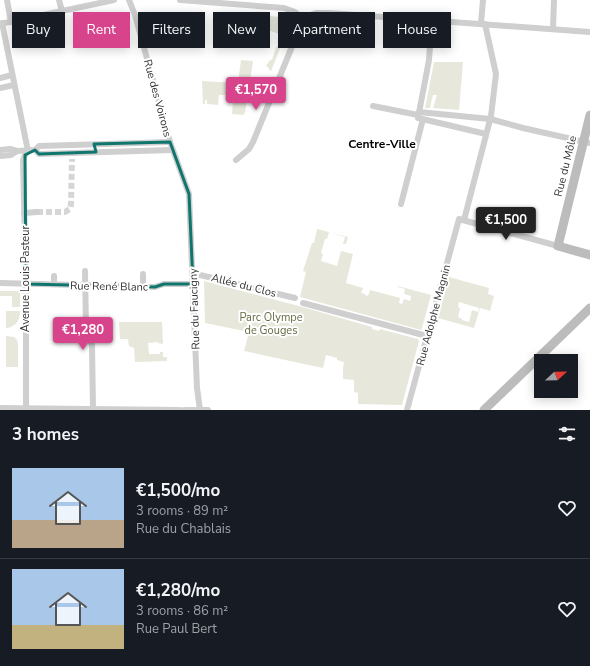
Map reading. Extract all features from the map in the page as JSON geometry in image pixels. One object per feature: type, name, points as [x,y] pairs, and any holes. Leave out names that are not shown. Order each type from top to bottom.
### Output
[{"type":"street","points":[[7,0],[11,22]]},
{"type":"street","points":[[59,0],[62,11]]},
{"type":"street","points":[[114,0],[1,24],[26,141],[32,150],[39,154],[71,156],[96,152],[172,150]]},
{"type":"street","name":"Rue des Voirons","points":[[129,0],[135,15],[172,150],[188,191],[190,208]]},
{"type":"street","points":[[180,0],[284,8],[295,12]]},
{"type":"street","name":"Rue Adolphe Magnin","points":[[407,410],[491,117],[496,71],[483,24],[483,0]]},
{"type":"street","points":[[553,29],[554,0]]},
{"type":"street","points":[[451,21],[590,32]]},
{"type":"street","points":[[236,160],[249,149],[253,142],[291,48]]},
{"type":"street","points":[[401,204],[420,115],[430,48]]},
{"type":"street","points":[[0,78],[12,75]]},
{"type":"street","points":[[0,88],[14,85]]},
{"type":"street","points":[[373,106],[420,115],[486,134]]},
{"type":"street","points":[[420,115],[491,117],[523,128],[587,142]]},
{"type":"street","name":"Rue du Môle","points":[[558,246],[587,142],[590,115]]},
{"type":"street","points":[[0,156],[32,150],[39,146],[170,142]]},
{"type":"street","points":[[94,144],[96,152]]},
{"type":"street","points":[[0,150],[10,149],[17,152]]},
{"type":"street","name":"Avenue Louis Pasteur","points":[[26,409],[24,156],[32,150]]},
{"type":"street","name":"Rue du Faucigny","points":[[190,208],[197,388],[200,410]]},
{"type":"street","points":[[24,213],[37,212]]},
{"type":"street","points":[[461,220],[590,254]]},
{"type":"street","points":[[85,271],[86,327],[92,347],[93,409]]},
{"type":"street","name":"Allée du Clos","points":[[192,273],[295,298]]},
{"type":"street","points":[[143,274],[143,287]]},
{"type":"street","points":[[54,276],[54,284]]},
{"type":"street","name":"Rue René Blanc","points":[[0,283],[143,287],[155,287],[164,284],[193,284]]},
{"type":"street","points":[[303,303],[427,336]]},
{"type":"street","points":[[484,410],[590,308]]},
{"type":"street","points":[[0,408],[180,410]]},
{"type":"street","points":[[184,410],[207,410]]},
{"type":"highlighted area","points":[[170,142],[189,194],[193,284],[164,284],[155,287],[26,284],[25,155],[35,150],[39,154],[96,152],[94,144]]},
{"type":"green space","points":[[270,16],[278,17],[278,34],[270,31]]},
{"type":"green space","points":[[278,45],[278,48],[280,48],[271,71],[266,66],[270,60],[272,60]]},
{"type":"green space","points":[[241,60],[253,61],[244,115],[232,114],[233,101],[225,100],[225,95],[219,95],[218,105],[207,104],[207,100],[205,100],[205,104],[203,104],[202,81],[238,82]]},
{"type":"green space","points":[[434,62],[463,62],[459,110],[433,108],[437,95],[433,95],[430,108],[425,108]]},
{"type":"green space","points":[[317,229],[329,232],[327,239],[325,239],[321,253],[323,254],[321,261],[337,266],[341,251],[353,254],[346,283],[363,288],[361,293],[368,296],[370,290],[400,298],[399,303],[402,304],[404,299],[410,301],[411,296],[404,294],[405,289],[398,286],[431,295],[421,330],[300,297],[306,272],[303,271],[312,243],[314,243]]},
{"type":"green space","points":[[331,233],[348,237],[346,244],[343,244],[345,237]]},
{"type":"green space","points":[[449,277],[489,288],[488,294],[494,296],[490,311],[480,308],[474,328],[438,318]],"holes":[[[459,302],[479,308],[478,312],[472,310],[469,322],[458,317],[460,308],[458,307]]]},
{"type":"green space","name":"Parc Olympe de Gouges","points":[[204,281],[299,306],[372,327],[372,329],[379,331],[380,329],[418,339],[419,341],[402,405],[358,404],[358,393],[354,392],[354,380],[343,379],[344,362],[337,360],[337,358],[326,355],[323,368],[244,351],[249,332],[205,323]]},
{"type":"green space","points":[[0,291],[20,291],[20,307],[12,307],[12,296],[0,296]]},
{"type":"green space","points":[[6,311],[20,311],[17,323],[6,328]]},
{"type":"green space","points":[[119,322],[162,322],[163,344],[157,342],[148,343],[149,354],[160,354],[160,352],[163,352],[163,357],[167,357],[167,361],[135,362],[134,348],[129,346],[128,339],[120,339]]},
{"type":"green space","points":[[6,336],[14,337],[17,340],[18,367],[6,367]]},
{"type":"tunnel","points":[[37,212],[65,212],[70,209],[72,159]]},
{"type":"district","name":"Centre-Ville","points":[[382,144]]}]
